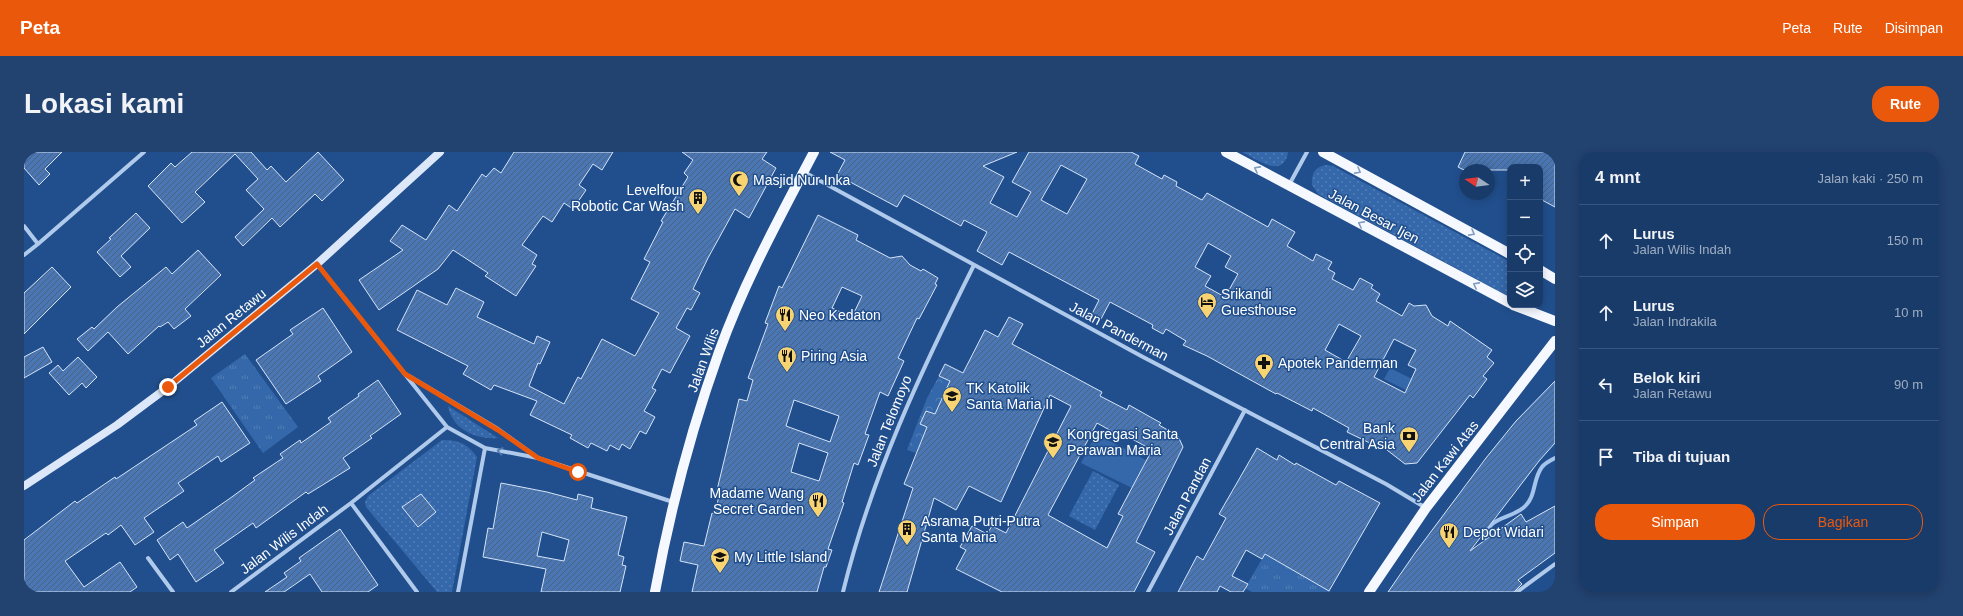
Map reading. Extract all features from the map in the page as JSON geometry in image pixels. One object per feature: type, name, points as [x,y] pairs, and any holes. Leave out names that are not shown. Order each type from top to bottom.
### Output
[{"type":"main road","name":"Jalan Retawu","points":[[24,486],[117,425],[168,387],[317,264],[440,152]]},
{"type":"main road","name":"Jalan Wilis","points":[[655,592],[685,457],[720,351],[745,290],[773,229],[814,152]]},
{"type":"main road","name":"Jalan Besar Ijen","points":[[1226,152],[1507,301]]},
{"type":"main road","points":[[1323,152],[1507,252]]},
{"type":"main road","points":[[1543,272],[1555,279]]},
{"type":"main road","points":[[1521,308],[1555,321]]},
{"type":"main road","name":"Jalan Kawi Atas","points":[[1369,592],[1426,508],[1552,348],[1555,341]]},
{"type":"street","points":[[24,255],[144,152]]},
{"type":"street","points":[[1289,186],[1306,152]]},
{"type":"street","name":"Jalan Panderman","points":[[804,172],[974,265],[1386,484],[1426,508]]},
{"type":"street","points":[[24,226],[38,244]]},
{"type":"street","points":[[317,264],[447,427],[485,448],[538,458],[674,502]]},
{"type":"street","name":"Jalan Telomoyo","points":[[843,592],[875,485],[910,398],[974,265]]},
{"type":"street","points":[[405,374],[498,430],[538,458]]},
{"type":"street","name":"Jalan Pandan","points":[[1148,592],[1245,410]]},
{"type":"street","name":"Jalan Wilis Indah","points":[[231,592],[351,503],[447,427]]},
{"type":"street","points":[[458,592],[485,448]]},
{"type":"street","points":[[351,503],[416,592]]},
{"type":"street","points":[[148,558],[174,592]]},
{"type":"street","points":[[1517,592],[1555,565]]},
{"type":"green space","points":[[1242,152],[1288,152],[1281,165],[1275,166],[1269,165]]},
{"type":"green space","points":[[1333,166],[1507,260],[1507,295],[1318,194],[1312,185],[1312,177],[1319,167]]},
{"type":"green space","points":[[1136,337],[1156,348],[1153,355],[1132,345]]},
{"type":"green space","points":[[245,354],[298,427],[263,453],[211,378]]},
{"type":"green space","points":[[1390,368],[1412,379],[1406,390],[1384,379]]},
{"type":"green space","points":[[939,376],[950,381],[935,414],[926,411],[927,427],[916,453],[907,450],[927,398]]},
{"type":"green space","points":[[448,406],[498,438],[481,437],[466,431],[454,421]]},
{"type":"green space","points":[[1096,434],[1146,460],[1132,488],[1081,463]]},
{"type":"green space","points":[[442,440],[462,443],[470,448],[477,457],[452,592],[437,592],[366,507],[365,502],[368,496]]},
{"type":"green space","points":[[1093,471],[1119,485],[1095,530],[1069,516]]},
{"type":"green space","points":[[1265,554],[1331,592],[1252,592],[1245,588]]},
{"type":"building","points":[[24,152],[62,152],[45,169],[50,174],[39,185],[24,168]]},
{"type":"building","points":[[192,152],[251,152],[267,170],[271,166],[286,182],[318,152],[344,180],[322,201],[315,194],[280,227],[272,218],[243,246],[235,237],[264,209],[246,190],[258,179],[235,154],[195,192],[205,202],[182,223],[148,186],[171,163],[175,167]]},
{"type":"building","points":[[514,152],[613,152],[602,170],[593,164],[579,185],[586,190],[573,209],[564,203],[552,222],[543,216],[522,245],[537,255],[532,264],[536,266],[516,296],[485,276],[488,273],[453,250],[438,269],[379,310],[359,280],[403,250],[390,241],[402,225],[426,240],[449,205],[457,211],[482,174],[486,177],[494,168],[501,173]]},
{"type":"building","points":[[682,152],[767,152],[762,159],[776,168],[749,218],[735,209],[708,258],[693,289],[700,293],[691,310],[687,308],[676,328],[690,336],[670,373],[662,369],[652,388],[656,390],[644,411],[655,417],[646,434],[640,431],[630,449],[622,444],[619,450],[610,445],[607,451],[591,443],[588,448],[570,438],[572,435],[530,415],[537,401],[494,385],[491,390],[463,374],[468,366],[397,330],[417,290],[447,305],[456,288],[484,302],[477,317],[534,344],[537,336],[550,342],[540,364],[538,363],[529,386],[564,404],[578,377],[581,379],[602,339],[635,356],[659,313],[631,299],[650,262],[644,259],[663,222],[661,221],[688,177],[684,173],[693,160]]},
{"type":"building","points":[[830,152],[1017,152],[983,166],[1004,177],[990,203],[1017,217],[1031,192],[1012,182],[1029,152],[1131,152],[1139,156],[1135,164],[1162,179],[1164,175],[1177,182],[1176,186],[1202,200],[1207,193],[1268,227],[1272,219],[1295,232],[1287,246],[1313,261],[1316,254],[1332,262],[1328,269],[1335,273],[1332,279],[1353,290],[1360,278],[1373,285],[1371,288],[1380,294],[1376,301],[1402,316],[1409,303],[1414,306],[1426,305],[1432,316],[1448,326],[1450,321],[1492,350],[1487,357],[1494,363],[1483,376],[1487,379],[1473,398],[1470,395],[1417,463],[1405,464],[1378,443],[1376,446],[1347,432],[1349,428],[1313,408],[1312,411],[1277,393],[1276,394],[1207,356],[1183,345],[1186,341],[1166,329],[1163,334],[1152,328],[1153,325],[1110,302],[1101,319],[1092,314],[1099,300],[1009,252],[1002,265],[977,251],[987,232],[964,220],[961,226],[904,195],[897,207],[837,175],[845,160]],"holes":[[[1061,165],[1087,179],[1067,214],[1041,200]],[[1208,243],[1231,256],[1225,267],[1238,274],[1225,297],[1205,286],[1211,276],[1195,267]],[[1339,324],[1361,336],[1346,362],[1325,350]],[[1394,339],[1416,350],[1408,365],[1416,369],[1405,393],[1374,377]]]},
{"type":"building","points":[[1465,152],[1555,152],[1555,207],[1543,201],[1543,164],[1507,164],[1507,170],[1495,170],[1495,164],[1459,164]]},
{"type":"building","points":[[136,213],[150,228],[121,256],[131,267],[120,277],[97,252],[111,239],[109,238]]},
{"type":"building","points":[[818,215],[858,235],[856,240],[890,258],[902,256],[910,265],[921,271],[923,269],[938,278],[935,284],[937,285],[919,319],[917,318],[898,358],[904,361],[888,396],[880,392],[865,434],[869,435],[858,465],[854,463],[842,502],[844,503],[828,549],[832,550],[826,567],[824,567],[817,592],[692,592],[698,565],[680,561],[684,542],[704,546],[712,513],[715,514],[720,491],[717,490],[739,399],[747,401],[753,380],[748,378],[768,324],[765,323],[779,286],[782,288]],"holes":[[[842,287],[862,296],[852,317],[832,308]],[[794,400],[839,416],[830,442],[786,426]],[[799,443],[828,453],[819,481],[791,472]]]},
{"type":"building","points":[[198,250],[221,275],[185,309],[191,316],[174,329],[168,322],[160,327],[159,326],[128,354],[108,332],[88,351],[77,339],[92,327],[94,329],[117,307],[166,267],[172,274]]},
{"type":"building","points":[[52,267],[71,287],[24,334],[24,293]]},
{"type":"building","points":[[323,308],[352,352],[318,376],[321,381],[286,404],[256,360],[293,334],[290,330]]},
{"type":"building","points":[[1009,317],[1023,324],[1012,344],[1102,392],[1100,396],[1127,410],[1129,405],[1161,423],[1159,425],[1178,436],[1183,447],[1136,542],[1155,552],[1134,592],[1002,592],[956,569],[966,550],[960,547],[972,526],[987,534],[992,526],[1006,533],[1071,406],[1050,395],[1001,502],[969,486],[956,510],[934,498],[907,592],[879,592],[913,488],[904,484],[927,427],[920,424],[926,411],[935,414],[950,381],[939,376],[945,364],[963,373],[985,330],[998,337]],"holes":[[[1097,423],[1115,433],[1116,430],[1152,450],[1118,514],[1123,516],[1107,548],[1048,515]]]},
{"type":"building","points":[[43,347],[52,362],[24,378],[24,357]]},
{"type":"building","points":[[78,357],[97,377],[86,388],[82,383],[69,395],[49,373],[58,365],[63,371]]},
{"type":"building","points":[[378,380],[401,414],[370,436],[372,438],[343,458],[350,468],[308,494],[306,492],[256,528],[253,523],[214,550],[224,563],[196,582],[178,554],[170,560],[157,540],[183,522],[187,528],[229,499],[255,480],[253,478],[283,458],[280,454],[300,440],[301,443],[331,422],[328,418],[359,396],[358,394]]},
{"type":"building","points":[[1555,381],[1555,443],[1539,461],[1470,551],[1521,514],[1526,522],[1555,506],[1555,553],[1518,580],[1522,584],[1514,592],[1388,592],[1415,553],[1486,458],[1516,421]]},
{"type":"building","points":[[222,402],[250,443],[221,462],[218,456],[178,483],[184,491],[144,518],[154,532],[135,545],[121,525],[108,535],[106,533],[65,561],[84,587],[120,562],[137,587],[130,592],[24,592],[24,540],[75,501],[77,503],[115,477],[116,479],[197,425],[194,421]]},
{"type":"building","points":[[1257,448],[1277,460],[1279,455],[1295,465],[1296,463],[1336,485],[1339,481],[1380,503],[1329,591],[1265,554],[1262,559],[1246,550],[1232,576],[1248,584],[1243,592],[1231,592],[1220,586],[1217,592],[1178,592],[1197,556],[1203,560],[1226,518],[1219,514]]},
{"type":"building","points":[[501,483],[547,492],[577,500],[578,494],[593,498],[591,508],[627,517],[618,555],[624,557],[622,565],[626,566],[620,592],[541,592],[546,569],[483,557],[488,528],[493,529]],"holes":[[[542,532],[569,540],[564,561],[537,556]]]},
{"type":"building","points":[[421,494],[436,512],[418,527],[402,507]]},
{"type":"building","points":[[340,529],[378,585],[368,592],[322,592],[310,574],[284,592],[265,592],[287,577],[284,573],[301,561],[299,558]]},
{"type":"waterway","points":[[1484,545],[1486,535],[1493,523],[1516,512],[1527,504],[1533,494],[1537,477],[1542,467],[1555,458]]},
{"type":"place","name":"Masjid Nur Inka","points":[[739,197]]},
{"type":"place","name":"Levelfour Robotic Car Wash","points":[[698,215]]},
{"type":"place","name":"Srikandi Guesthouse","points":[[1207,319]]},
{"type":"place","name":"Neo Kedaton","points":[[785,332]]},
{"type":"place","name":"Piring Asia","points":[[787,373]]},
{"type":"place","name":"Apotek Panderman","points":[[1264,380]]},
{"type":"place","name":"TK Katolik Santa Maria II","points":[[952,413]]},
{"type":"place","name":"Bank Central Asia","points":[[1409,453]]},
{"type":"place","name":"Kongregasi Santa Perawan Maria","points":[[1053,459]]},
{"type":"place","name":"Madame Wang Secret Garden","points":[[818,518]]},
{"type":"place","name":"Asrama Putri-Putra Santa Maria","points":[[907,546]]},
{"type":"place","name":"Depot Widari","points":[[1449,549]]},
{"type":"place","name":"My Little Island","points":[[720,574]]},
{"type":"route","points":[[168,387],[317,264],[405,374],[508,436],[538,458],[578,472]]}]
